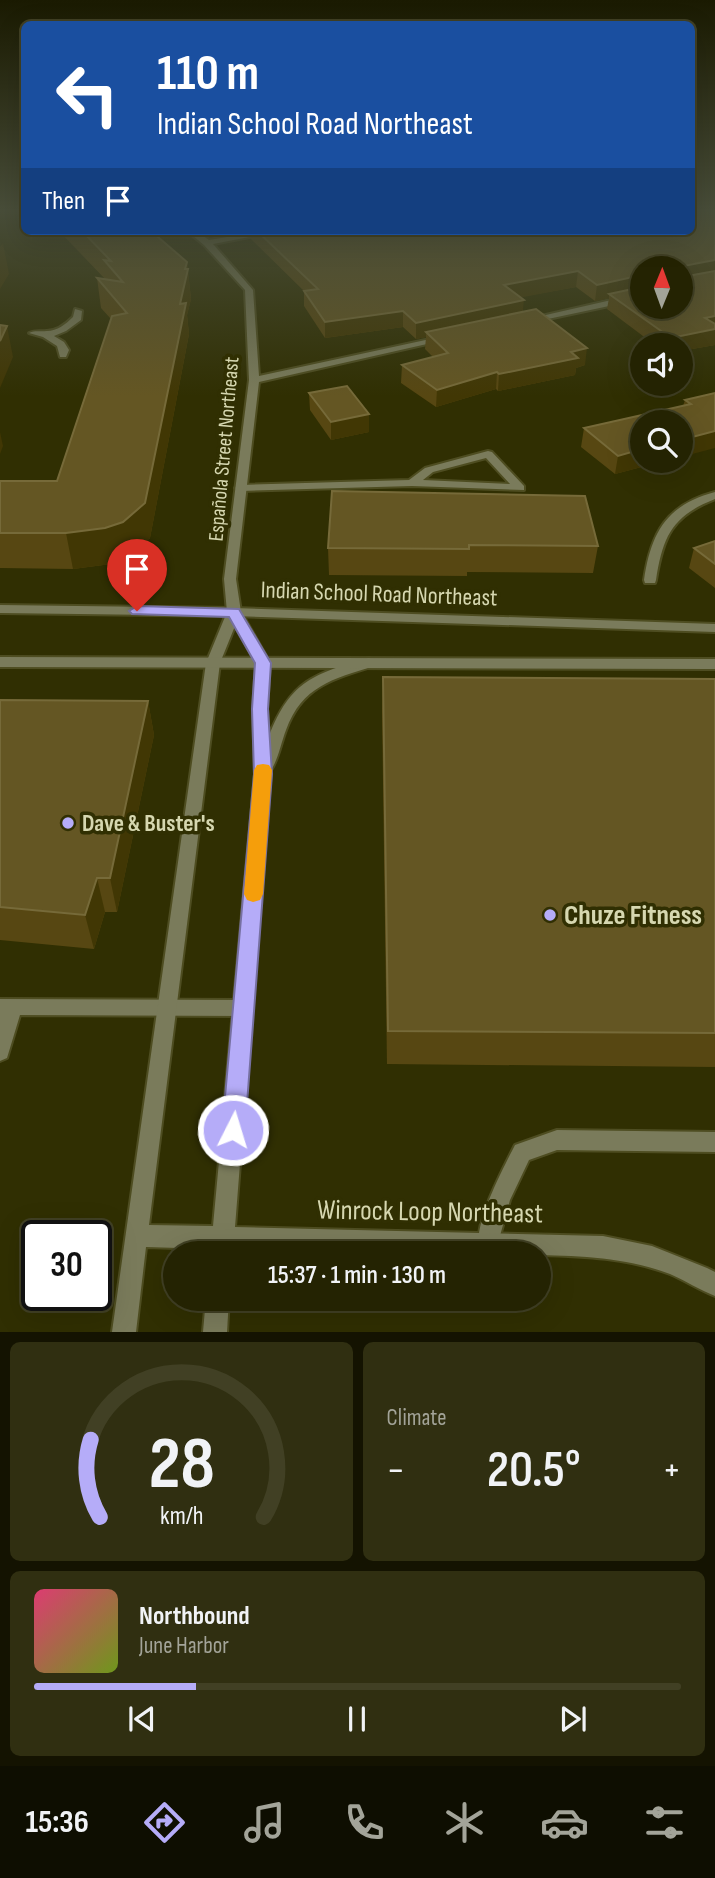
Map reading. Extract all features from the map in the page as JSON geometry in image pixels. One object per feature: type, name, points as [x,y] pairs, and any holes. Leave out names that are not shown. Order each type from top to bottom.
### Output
[{"type":"street","name":"Española Street Northeast","points":[[232,271],[249,290],[254,380],[230,579],[234,612]]},
{"type":"street","points":[[519,322],[630,299]]},
{"type":"street","points":[[47,336],[65,330],[78,318],[78,311]]},
{"type":"street","points":[[34,333],[47,336],[61,344],[63,355]]},
{"type":"street","points":[[254,380],[453,337]]},
{"type":"street","points":[[241,488],[412,483],[520,488],[488,454],[429,470],[412,483]]},
{"type":"street","points":[[650,580],[656,543],[669,522],[694,503],[715,495]]},
{"type":"street","name":"Indian School Road Northeast","points":[[0,609],[234,612],[715,628]]},
{"type":"street","points":[[124,1332],[213,663],[234,612]]},
{"type":"street","points":[[222,1241],[263,774],[260,709],[263,663],[234,612]]},
{"type":"street","points":[[0,662],[715,664]]},
{"type":"street","points":[[263,774],[281,718],[297,694],[336,673],[370,663]]},
{"type":"street","points":[[0,1052],[7,1007],[244,1008]]},
{"type":"street","points":[[488,1241],[500,1198],[522,1152],[557,1140],[715,1142]]},
{"type":"street","name":"Winrock Loop Northeast","points":[[136,1236],[184,1241]]},
{"type":"street","name":"Winrock Loop Northeast","points":[[551,1245],[622,1248],[657,1257],[693,1272],[715,1285]]},
{"type":"street","points":[[215,1332],[217,1311]]},
{"type":"building","points":[[114,271],[188,271],[180,304],[186,303],[145,503],[123,522],[105,528],[66,533],[0,533],[0,481],[57,481],[112,316],[127,313],[97,278],[123,282]]},
{"type":"building","points":[[299,271],[577,271],[504,285],[524,300],[416,323],[403,311],[325,322],[304,291],[318,289]]},
{"type":"building","points":[[578,271],[630,271],[630,278],[597,285]]},
{"type":"building","points":[[715,271],[715,316],[705,318],[715,324],[715,329],[693,334],[664,333],[644,319],[693,319],[693,275]]},
{"type":"building","points":[[630,290],[630,309],[609,294]]},
{"type":"building","points":[[536,309],[587,348],[571,352],[578,358],[499,374],[497,372],[437,390],[402,365],[448,353],[426,332]]},
{"type":"building","points":[[0,325],[7,326],[0,341]]},
{"type":"building","points":[[347,386],[369,414],[331,422],[309,393]]},
{"type":"building","points":[[715,393],[715,431],[693,437],[693,410],[664,410],[691,404],[685,400]]},
{"type":"building","points":[[630,418],[630,452],[618,456],[584,428]]},
{"type":"building","points":[[332,491],[585,496],[598,546],[328,548]]},
{"type":"building","points":[[715,541],[715,564],[694,548]]},
{"type":"building","name":"Chuze Fitness","points":[[383,677],[715,679],[715,1033],[388,1031]]},
{"type":"building","name":"Dave & Buster's","points":[[0,700],[148,701],[110,878],[97,878],[85,915],[0,907]]},
{"type":"slow traffic","points":[[253,894],[263,770]]},
{"type":"place","name":"Dave & Buster's","points":[[68,823]]},
{"type":"place","name":"Chuze Fitness","points":[[550,915]]},
{"type":"route","points":[[137,611],[234,612],[263,663],[260,709],[263,774],[233,1130]]}]
